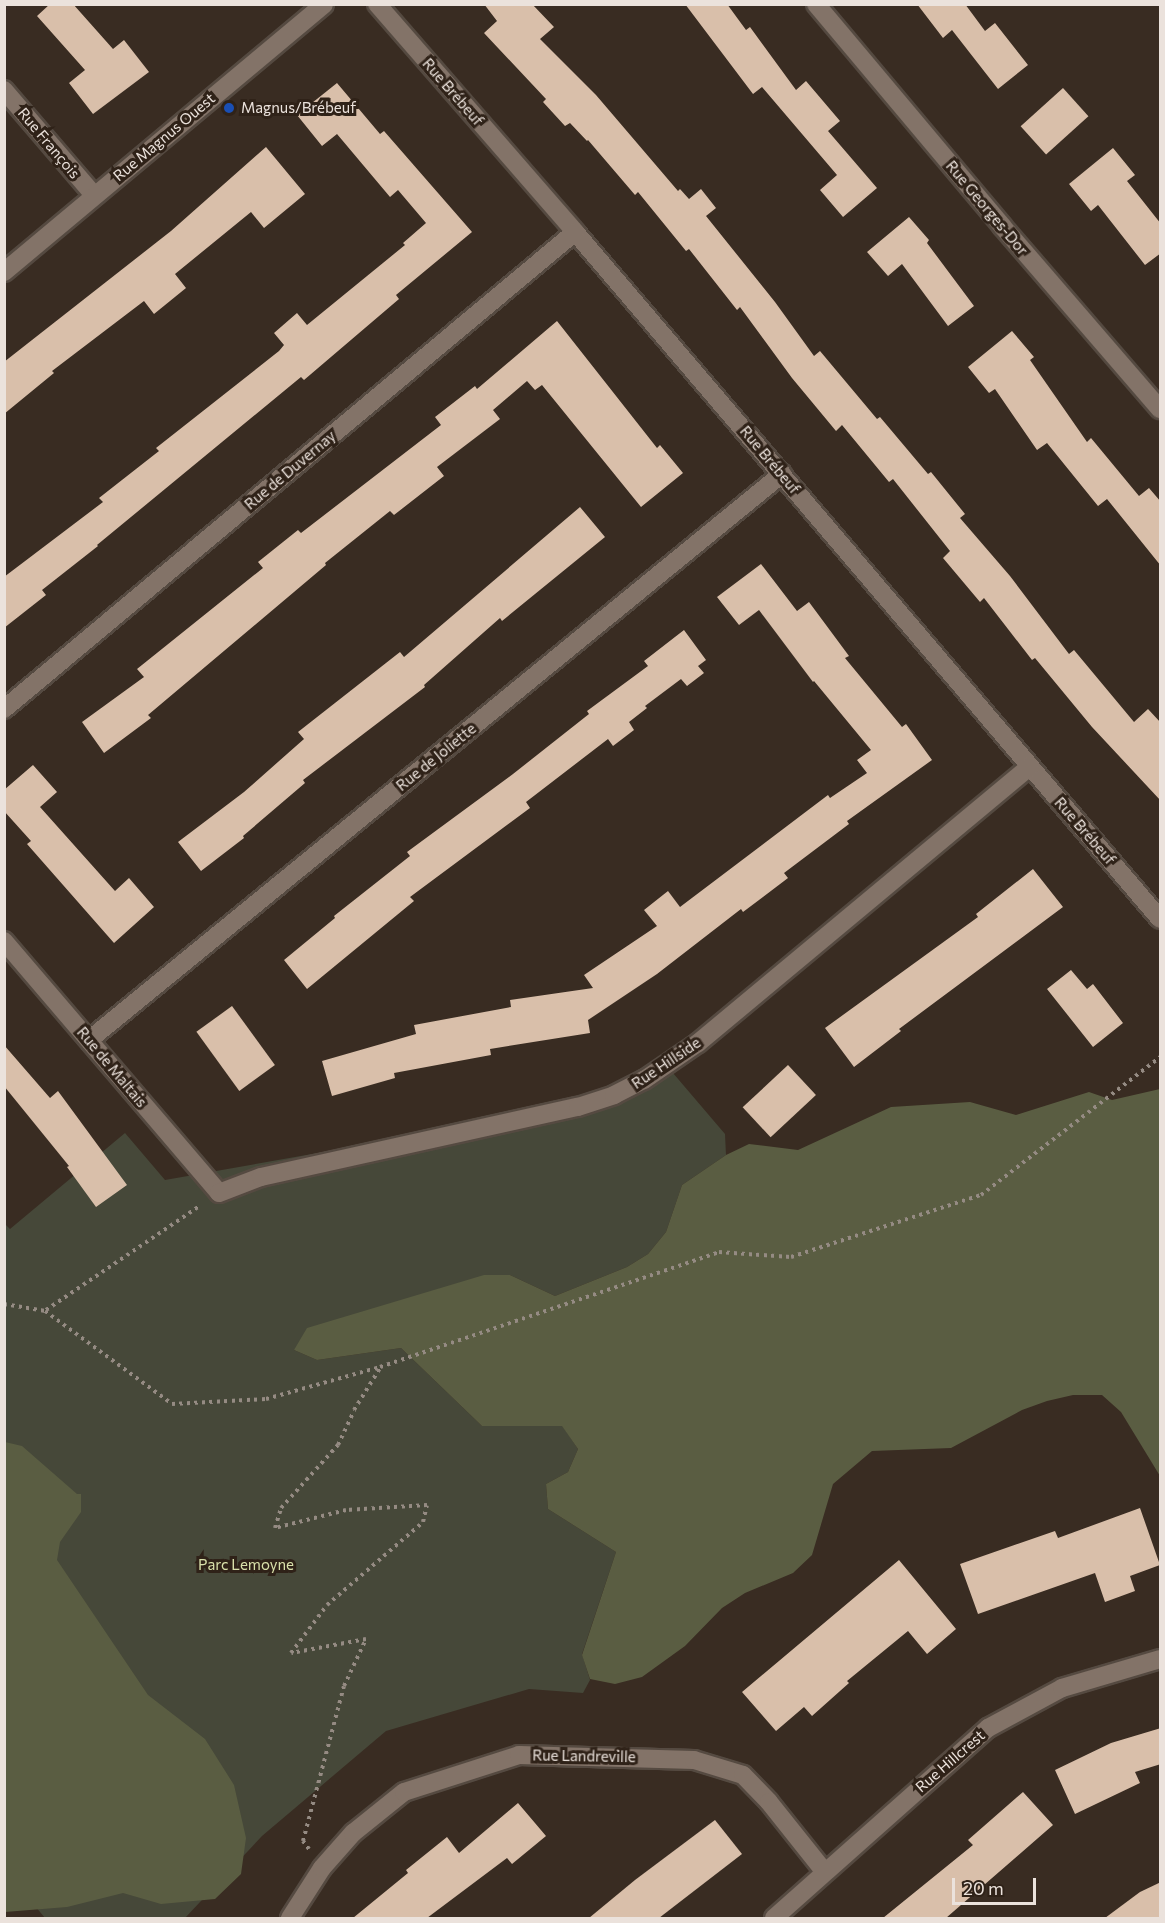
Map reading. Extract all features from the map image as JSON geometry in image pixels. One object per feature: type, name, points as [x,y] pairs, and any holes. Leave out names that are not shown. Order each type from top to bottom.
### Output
[{"type":"street","name":"Rue Magnus Ouest","points":[[4,272],[324,4]]},
{"type":"street","name":"Rue Brébeuf","points":[[377,4],[575,232],[1161,919]]},
{"type":"street","name":"Rue Georges-Dor","points":[[816,4],[1002,226],[1161,409]]},
{"type":"street","name":"Rue François","points":[[4,90],[94,195]]},
{"type":"street","name":"Rue de Duvernay","points":[[4,709],[575,232]]},
{"type":"street","name":"Rue de Joliette","points":[[89,1041],[782,474]]},
{"type":"street","name":"Rue Hillside","points":[[219,1193],[261,1177],[578,1107],[614,1095],[644,1080],[698,1043],[1030,766]]},
{"type":"street","name":"Rue de Maltais","points":[[4,941],[219,1193]]},
{"type":"street","name":"Rue Hillcrest","points":[[774,1918],[824,1871],[988,1728],[1062,1689],[1161,1659]]},
{"type":"street","name":"Rue Landreville","points":[[290,1918],[322,1868],[353,1833],[404,1792],[519,1755],[694,1760],[742,1775],[769,1802],[824,1871]]},
{"type":"path","points":[[4,1304],[45,1311],[172,1404],[267,1399],[380,1367],[719,1252],[791,1257],[981,1195],[1161,1057]]},
{"type":"path","points":[[45,1311],[219,1193]]},
{"type":"path","points":[[322,1868],[303,1841],[344,1686],[366,1639],[291,1653],[327,1605],[423,1522],[427,1505],[346,1510],[275,1528],[281,1508],[338,1445],[354,1410],[380,1367]]},
{"type":"green space","name":"Parc Lemoyne","points":[[667,1066],[725,1134],[726,1155],[682,1185],[666,1232],[648,1254],[627,1267],[555,1296],[510,1275],[294,1350],[317,1360],[401,1348],[482,1426],[562,1425],[578,1449],[568,1472],[546,1484],[548,1509],[616,1552],[582,1654],[590,1680],[583,1693],[529,1689],[386,1731],[262,1836],[185,1918],[45,1918],[5,1870],[4,1223],[10,1229],[125,1133],[165,1180],[578,1107]]},
{"type":"green space","points":[[1160,1089],[1160,1476],[1121,1412],[1102,1395],[1073,1395],[1047,1401],[1022,1410],[951,1448],[872,1451],[833,1484],[812,1555],[793,1573],[745,1593],[722,1608],[685,1646],[642,1677],[615,1684],[590,1679],[582,1655],[616,1552],[548,1509],[546,1484],[568,1472],[578,1449],[562,1426],[482,1426],[401,1348],[317,1360],[294,1350],[307,1328],[484,1275],[510,1275],[555,1296],[627,1267],[648,1254],[666,1232],[682,1185],[726,1155],[749,1144],[798,1150],[891,1107],[970,1102],[1016,1115],[1089,1092],[1112,1100]]},
{"type":"green space","points":[[5,1442],[22,1446],[77,1494],[81,1494],[81,1512],[60,1542],[57,1560],[148,1695],[205,1739],[234,1785],[246,1838],[241,1874],[215,1899],[161,1904],[123,1893],[67,1907],[5,1912]]},
{"type":"building","points":[[50,4],[73,4],[113,49],[124,40],[149,72],[93,114],[69,83],[85,70],[37,16]]},
{"type":"building","points":[[484,4],[532,4],[554,27],[540,39],[596,95],[678,191],[680,189],[689,199],[701,189],[716,208],[706,216],[775,302],[814,356],[820,351],[877,419],[880,417],[928,474],[931,472],[965,514],[960,518],[1010,576],[1069,654],[1074,650],[1134,722],[1148,709],[1161,723],[1161,801],[1092,727],[1035,658],[1032,660],[984,598],[980,602],[943,558],[950,551],[893,479],[889,482],[842,425],[836,431],[792,378],[740,307],[737,310],[689,249],[686,251],[638,192],[635,195],[588,140],[570,123],[565,126],[543,102],[546,99],[484,33],[497,21]]},
{"type":"building","points":[[685,4],[727,4],[746,30],[750,27],[796,90],[806,81],[840,121],[828,131],[877,188],[843,217],[820,190],[837,175],[762,87],[753,94]]},
{"type":"building","points":[[917,4],[965,4],[985,31],[995,23],[1028,65],[998,89],[952,30],[943,38]]},
{"type":"building","points":[[337,83],[380,134],[384,131],[472,232],[396,295],[399,299],[304,380],[301,377],[42,590],[46,595],[4,628],[4,577],[103,502],[99,498],[159,451],[156,448],[279,351],[284,345],[274,333],[297,313],[307,325],[405,245],[403,243],[426,223],[398,190],[390,197],[337,134],[322,146],[297,115]]},
{"type":"building","points":[[1063,88],[1088,116],[1046,154],[1021,126]]},
{"type":"building","points":[[266,147],[305,194],[264,228],[251,212],[175,274],[186,288],[154,314],[144,301],[52,371],[54,373],[4,414],[4,362],[171,231]]},
{"type":"building","points":[[1113,148],[1135,175],[1127,181],[1161,224],[1161,253],[1145,265],[1098,205],[1091,211],[1069,184]]},
{"type":"building","points":[[909,217],[929,240],[927,243],[974,306],[948,326],[902,264],[888,276],[867,252]]},
{"type":"building","points":[[557,321],[657,448],[660,445],[683,473],[641,507],[542,385],[535,390],[527,381],[493,410],[500,419],[437,467],[444,476],[394,515],[390,511],[325,563],[326,565],[148,715],[151,718],[104,753],[82,722],[144,677],[137,669],[263,568],[258,562],[298,530],[301,533],[441,425],[435,417],[475,386],[477,389]]},
{"type":"building","points":[[1012,331],[1034,357],[1030,360],[1087,442],[1091,438],[1139,496],[1149,488],[1161,502],[1161,566],[1107,499],[1098,506],[1047,443],[1037,450],[995,389],[989,393],[968,367]]},
{"type":"building","points":[[580,507],[605,537],[502,621],[500,618],[424,685],[425,687],[303,780],[305,783],[243,836],[244,838],[201,871],[178,842],[244,792],[304,739],[298,732],[400,652],[404,657]]},
{"type":"building","points":[[761,564],[797,611],[809,602],[849,656],[845,658],[902,727],[906,724],[932,760],[847,821],[849,824],[784,873],[788,878],[743,912],[741,909],[657,974],[588,1020],[590,1033],[490,1049],[491,1055],[394,1073],[395,1078],[332,1096],[322,1061],[416,1034],[414,1025],[511,1007],[510,1000],[593,988],[584,975],[657,926],[644,910],[668,891],[680,907],[828,795],[830,798],[867,773],[857,760],[871,750],[813,682],[759,610],[739,625],[717,597]]},
{"type":"building","points":[[684,630],[706,660],[698,666],[704,673],[687,686],[681,679],[645,706],[647,708],[629,722],[634,730],[613,746],[608,739],[526,802],[530,808],[410,897],[414,901],[307,989],[284,960],[335,918],[334,916],[410,856],[407,852],[513,774],[589,714],[587,711],[648,666],[644,661]]},
{"type":"building","points":[[33,765],[57,792],[40,807],[115,891],[129,878],[154,907],[114,943],[27,844],[31,841],[4,811],[4,790]]},
{"type":"building","points":[[1033,869],[1063,907],[899,1029],[901,1031],[854,1067],[825,1028],[978,917],[976,914]]},
{"type":"building","points":[[1071,970],[1087,989],[1093,984],[1123,1023],[1093,1047],[1047,989]]},
{"type":"building","points":[[232,1006],[275,1065],[239,1091],[196,1032]]},
{"type":"building","points":[[4,1045],[50,1098],[58,1091],[127,1185],[96,1207],[67,1167],[69,1166],[4,1086]]},
{"type":"building","points":[[788,1065],[816,1095],[771,1137],[743,1107]]},
{"type":"building","points":[[1140,1508],[1160,1565],[1130,1576],[1135,1591],[1105,1602],[1095,1573],[978,1614],[960,1564],[1055,1531],[1058,1538]]},
{"type":"building","points":[[899,1560],[956,1629],[927,1654],[908,1631],[847,1681],[849,1683],[812,1716],[804,1707],[776,1731],[742,1692]]},
{"type":"building","points":[[1161,1728],[1161,1764],[1135,1772],[1140,1783],[1075,1814],[1055,1770],[1111,1743]]},
{"type":"building","points":[[1023,1792],[1053,1825],[946,1918],[883,1918],[973,1845],[968,1840]]},
{"type":"building","points":[[518,1803],[546,1836],[512,1864],[507,1858],[427,1918],[353,1918],[408,1873],[406,1870],[447,1837],[459,1853]]},
{"type":"building","points":[[715,1820],[742,1854],[659,1918],[589,1918],[635,1880]]},
{"type":"building","points":[[1161,1882],[1161,1918],[1105,1918],[1140,1892]]},
{"type":"place","name":"Magnus/Brébeuf","points":[[229,108]]}]
